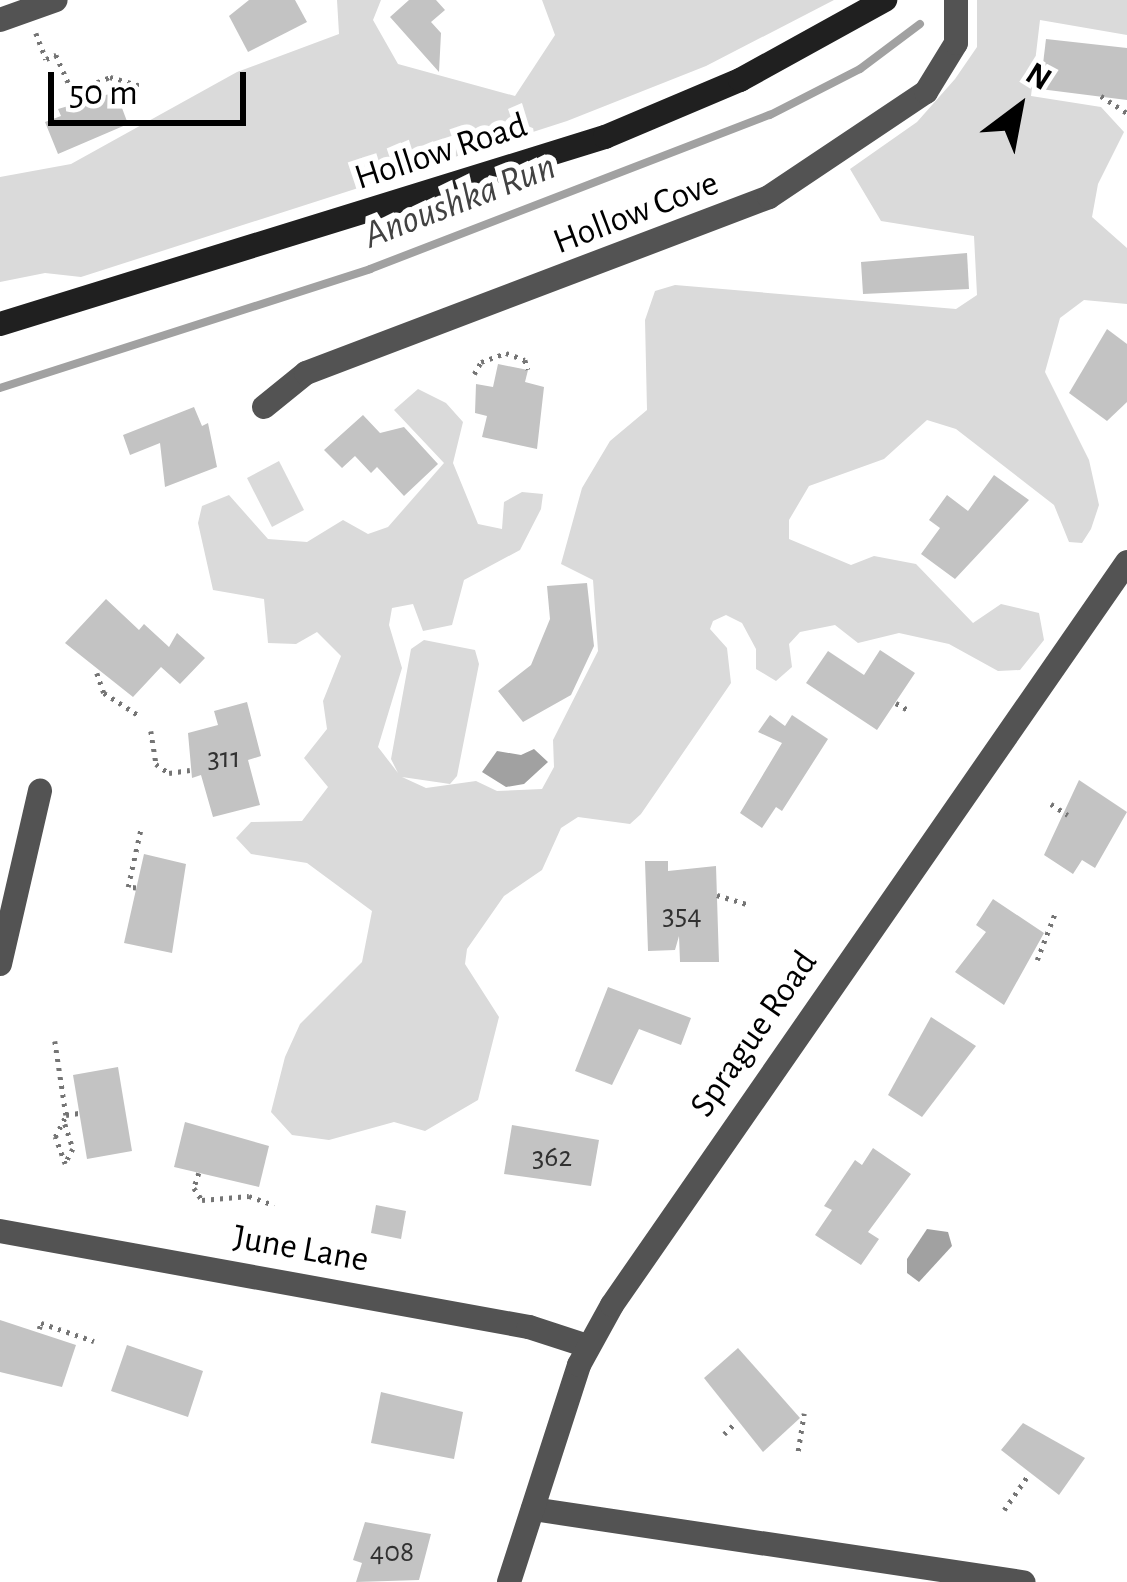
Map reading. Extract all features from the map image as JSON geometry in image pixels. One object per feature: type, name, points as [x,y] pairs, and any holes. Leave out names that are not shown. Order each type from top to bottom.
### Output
[{"type":"main road","name":"Hollow Road","points":[[0,324],[605,137],[740,80],[885,0]]},
{"type":"street","points":[[0,20],[56,0]]},
{"type":"street","name":"Hollow Cove","points":[[265,407],[306,373],[769,197],[926,92],[956,43],[956,0]]},
{"type":"street","name":"Sprague Road","points":[[509,1582],[587,1346],[1127,562]]},
{"type":"street","points":[[0,964],[40,790]]},
{"type":"street","name":"June Lane","points":[[0,1231],[529,1328],[587,1346]]},
{"type":"street","points":[[533,1508],[1024,1582]]},
{"type":"path","points":[[27,11],[46,59],[56,55],[77,102]]},
{"type":"path","points":[[72,92],[110,77],[144,87]]},
{"type":"path","points":[[1100,97],[1127,113]]},
{"type":"path","points":[[474,374],[481,362],[506,353],[525,359],[528,370]]},
{"type":"path","points":[[97,673],[104,693],[138,715]]},
{"type":"path","points":[[896,703],[908,710]]},
{"type":"path","points":[[151,731],[156,764],[169,773],[190,770]]},
{"type":"path","points":[[1051,804],[1068,814]]},
{"type":"path","points":[[136,888],[128,887],[141,828]]},
{"type":"path","points":[[717,895],[750,904]]},
{"type":"path","points":[[1037,960],[1055,913]]},
{"type":"path","points":[[55,1041],[65,1124],[73,1149],[64,1165],[55,1137],[65,1124]]},
{"type":"path","points":[[66,1115],[79,1113]]},
{"type":"path","points":[[199,1173],[194,1188],[202,1200],[249,1196],[274,1205]]},
{"type":"path","points":[[39,1329],[41,1323],[94,1341]]},
{"type":"path","points":[[798,1451],[804,1413]]},
{"type":"path","points":[[724,1434],[736,1422]]},
{"type":"path","points":[[1004,1510],[1029,1474]]},
{"type":"shaded area","points":[[337,0],[381,0],[373,20],[398,64],[515,96],[555,35],[542,0],[834,0],[706,66],[567,121],[81,277],[45,273],[0,282],[0,177],[71,164],[237,72],[339,34]]},
{"type":"shaded area","points":[[977,0],[1127,0],[1127,35],[1040,20],[1031,96],[1101,107],[1124,132],[1098,184],[1092,217],[1127,248],[1127,304],[1084,300],[1060,318],[1045,372],[1089,460],[1099,505],[1091,529],[1082,543],[1069,542],[1054,505],[956,429],[927,420],[884,459],[809,486],[789,520],[789,539],[851,565],[874,556],[916,564],[973,623],[1001,604],[1039,613],[1044,640],[1020,670],[998,671],[949,644],[899,633],[858,643],[835,625],[800,632],[789,644],[792,667],[776,681],[756,669],[756,649],[742,623],[726,615],[713,621],[710,629],[727,648],[731,683],[641,814],[630,824],[578,817],[561,828],[542,870],[504,896],[467,949],[465,964],[499,1017],[478,1100],[425,1131],[394,1122],[329,1140],[292,1135],[271,1112],[285,1057],[300,1024],[362,962],[372,911],[307,863],[251,854],[236,838],[251,822],[302,821],[328,787],[304,758],[327,729],[323,701],[341,656],[317,632],[296,644],[268,643],[264,599],[213,590],[198,523],[202,506],[229,495],[268,539],[307,542],[343,520],[368,534],[388,527],[444,463],[394,410],[418,389],[446,403],[463,422],[453,463],[478,524],[502,529],[504,502],[522,492],[543,494],[541,509],[520,550],[464,580],[452,625],[423,631],[413,604],[392,608],[389,625],[402,668],[378,747],[398,773],[391,759],[411,649],[424,640],[475,650],[479,664],[457,776],[450,784],[402,777],[426,788],[476,781],[497,791],[542,789],[554,767],[553,740],[598,651],[593,580],[561,564],[582,488],[610,441],[647,410],[645,320],[655,291],[675,285],[956,309],[977,295],[974,236],[881,221],[850,169],[917,122],[955,79],[977,47]]},
{"type":"shaded area","points":[[279,461],[304,510],[272,527],[247,478]]},
{"type":"shaded area","points":[[534,749],[548,762],[524,784],[506,787],[482,772],[497,751],[521,755]]},
{"type":"shaded area","points":[[927,1229],[948,1232],[952,1246],[919,1282],[907,1273],[907,1259]]},
{"type":"building","points":[[249,0],[295,0],[307,22],[248,52],[229,16]]},
{"type":"building","points":[[409,0],[436,0],[445,10],[431,22],[441,33],[439,72],[390,17]]},
{"type":"building","points":[[1046,39],[1127,48],[1127,100],[1040,89]]},
{"type":"building","points":[[116,92],[128,124],[58,154],[45,122],[61,116],[58,109]]},
{"type":"building","points":[[967,253],[969,289],[863,294],[861,262]]},
{"type":"building","points":[[1107,329],[1127,344],[1127,402],[1107,421],[1069,393]]},
{"type":"building","points":[[498,364],[528,370],[525,382],[544,387],[537,449],[482,437],[487,416],[475,413],[476,384],[493,387]]},
{"type":"building","points":[[194,407],[202,426],[208,423],[217,467],[165,487],[160,443],[130,455],[123,435]]},
{"type":"building","points":[[363,415],[380,433],[404,427],[438,464],[404,496],[377,467],[371,473],[355,456],[342,468],[324,450]]},
{"type":"building","points":[[994,475],[1029,500],[955,579],[921,554],[940,528],[929,520],[947,495],[968,511]]},
{"type":"building","points":[[587,583],[594,646],[571,695],[523,722],[498,691],[531,665],[550,619],[547,586]]},
{"type":"building","points":[[106,599],[139,630],[144,624],[169,647],[177,633],[205,658],[180,684],[161,667],[133,697],[65,643]]},
{"type":"building","points":[[880,650],[915,673],[877,730],[806,683],[828,651],[864,675]]},
{"type":"building","points":[[247,702],[261,756],[248,760],[260,805],[213,817],[201,775],[192,778],[188,733],[218,725],[214,711]]},
{"type":"building","points":[[770,715],[785,726],[792,715],[828,739],[782,811],[776,807],[762,828],[740,813],[782,743],[758,732]]},
{"type":"building","points":[[1079,780],[1127,812],[1095,868],[1082,860],[1073,874],[1044,855]]},
{"type":"building","points":[[144,854],[186,864],[172,953],[124,943]]},
{"type":"building","points":[[645,861],[668,861],[668,871],[716,866],[719,962],[680,962],[679,936],[675,950],[648,951]]},
{"type":"building","points":[[993,899],[1044,933],[1004,1005],[955,972],[986,932],[976,925]]},
{"type":"building","points":[[608,987],[691,1018],[681,1045],[639,1029],[612,1085],[575,1071]]},
{"type":"building","points":[[931,1017],[976,1046],[922,1117],[888,1095]]},
{"type":"building","points":[[118,1067],[132,1151],[87,1159],[73,1075]]},
{"type":"building","points":[[185,1122],[269,1146],[259,1187],[174,1167]]},
{"type":"building","points":[[512,1125],[599,1140],[591,1186],[504,1174]]},
{"type":"building","points":[[873,1148],[911,1174],[868,1232],[879,1239],[861,1265],[815,1235],[832,1210],[824,1206],[855,1160],[862,1165]]},
{"type":"building","points":[[376,1205],[406,1211],[401,1239],[371,1233]]},
{"type":"building","points":[[0,1320],[76,1345],[62,1387],[0,1372]]},
{"type":"building","points":[[127,1345],[203,1371],[188,1417],[111,1391]]},
{"type":"building","points":[[738,1348],[800,1418],[763,1452],[704,1378]]},
{"type":"building","points":[[381,1392],[463,1412],[454,1459],[371,1443]]},
{"type":"building","points":[[1023,1423],[1085,1458],[1059,1495],[1001,1450]]},
{"type":"building","points":[[365,1522],[431,1534],[419,1580],[356,1582],[362,1563],[353,1560]]},
{"type":"waterway","name":"Anoushka Run","points":[[0,388],[370,269],[770,115],[860,69],[920,24]]}]
